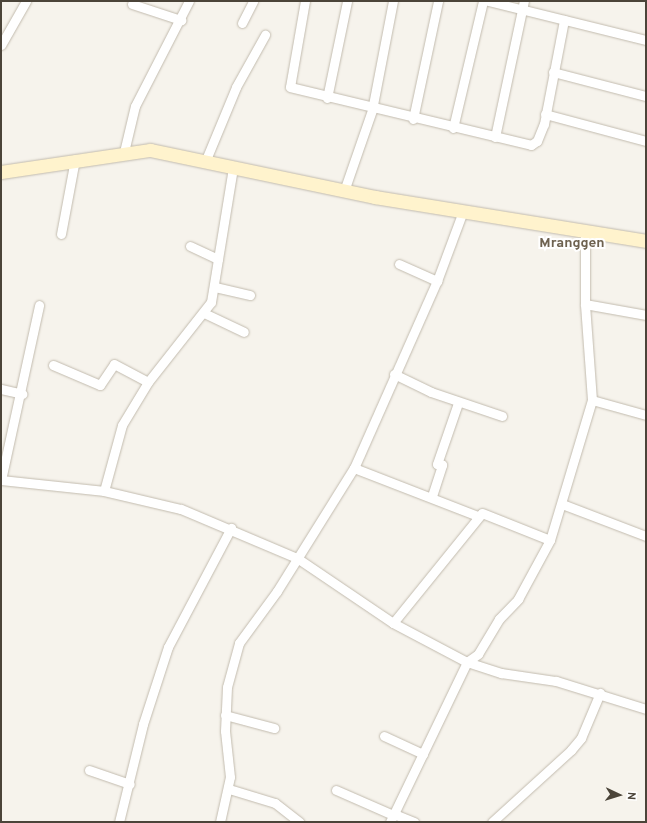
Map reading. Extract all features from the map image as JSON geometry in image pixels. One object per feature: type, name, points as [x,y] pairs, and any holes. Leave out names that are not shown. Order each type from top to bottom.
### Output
[{"type":"main road","points":[[1,172],[74,159],[150,150],[344,191],[585,230],[646,242]]},
{"type":"street","points":[[1,45],[26,1]]},
{"type":"street","points":[[124,152],[135,106],[181,20],[189,1]]},
{"type":"street","points":[[242,23],[253,1]]},
{"type":"street","points":[[305,1],[288,86],[372,110],[495,137],[535,144],[545,114],[564,20]]},
{"type":"street","points":[[327,98],[347,1]]},
{"type":"street","points":[[344,191],[372,110],[393,1]]},
{"type":"street","points":[[413,119],[438,1]]},
{"type":"street","points":[[453,128],[483,1]]},
{"type":"street","points":[[488,1],[523,5],[564,20],[646,40]]},
{"type":"street","points":[[132,4],[181,20]]},
{"type":"street","points":[[495,137],[523,5]]},
{"type":"street","points":[[205,162],[239,81],[265,35]]},
{"type":"street","points":[[553,72],[646,96]]},
{"type":"street","points":[[545,114],[646,141]]},
{"type":"street","points":[[61,234],[74,159]]},
{"type":"street","points":[[104,491],[114,444],[148,382],[204,313],[215,287],[218,259],[233,168]]},
{"type":"street","points":[[220,822],[229,788],[225,716],[226,687],[239,643],[297,558],[354,468],[394,374],[437,281],[462,211]]},
{"type":"street","points":[[392,817],[467,662],[478,654],[499,619],[518,599],[550,540],[562,504],[592,400],[585,304],[585,230]]},
{"type":"street","points":[[190,246],[218,259]]},
{"type":"street","points":[[399,264],[437,281]]},
{"type":"street","points":[[215,287],[250,295]]},
{"type":"street","points":[[585,304],[646,315]]},
{"type":"street","points":[[39,305],[22,394],[1,480],[104,491],[149,499],[231,528],[297,558],[393,623],[467,662],[501,673],[556,681],[600,693],[646,709]]},
{"type":"street","points":[[204,313],[244,332]]},
{"type":"street","points":[[53,365],[100,385],[114,364],[148,382]]},
{"type":"street","points":[[394,374],[458,403],[502,416]]},
{"type":"street","points":[[1,389],[22,394]]},
{"type":"street","points":[[592,400],[646,415]]},
{"type":"street","points":[[432,496],[442,465],[437,464],[458,403]]},
{"type":"street","points":[[354,468],[432,496],[478,516]]},
{"type":"street","points":[[562,504],[646,536]]},
{"type":"street","points":[[393,623],[478,516],[487,513],[528,533],[550,540]]},
{"type":"street","points":[[119,822],[130,784],[143,724],[168,647],[231,528]]},
{"type":"street","points":[[492,822],[571,750],[581,738],[600,693]]},
{"type":"street","points":[[225,716],[274,728]]},
{"type":"street","points":[[384,736],[423,754]]},
{"type":"street","points":[[89,770],[130,784]]},
{"type":"street","points":[[229,788],[275,803],[288,817],[299,822]]},
{"type":"street","points":[[336,790],[392,817],[414,822]]},
{"type":"district","name":"Mranggen","points":[[572,244]]}]
